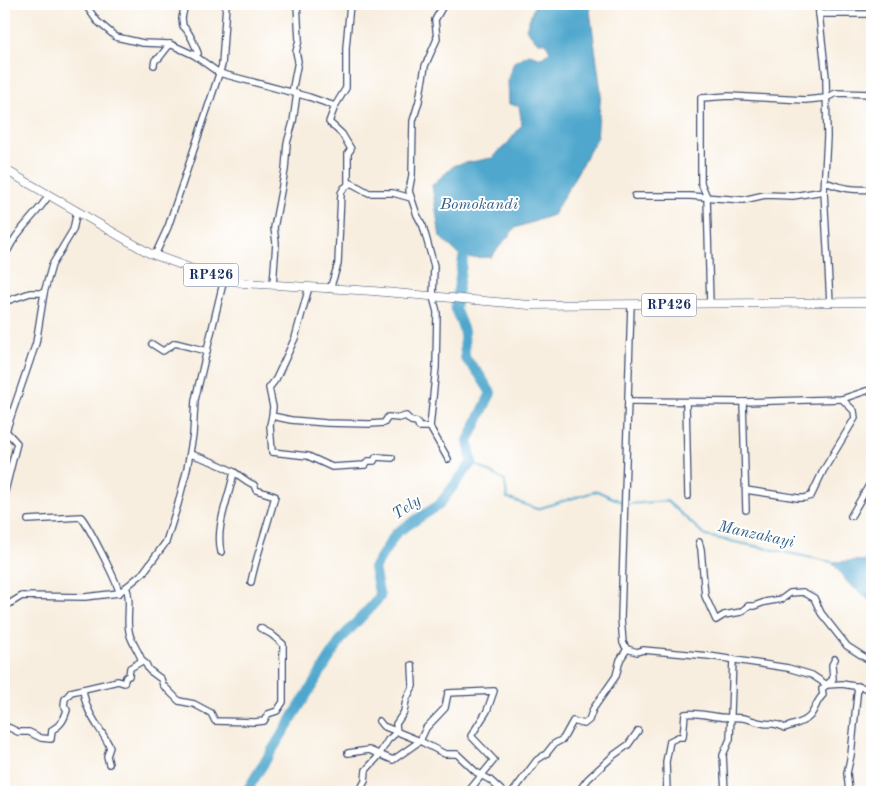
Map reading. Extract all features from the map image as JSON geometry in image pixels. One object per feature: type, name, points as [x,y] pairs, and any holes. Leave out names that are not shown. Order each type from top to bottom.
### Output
[{"type":"main road","name":"RP426","points":[[4,169],[155,255],[206,274],[243,283],[529,305],[872,302]]},
{"type":"street","points":[[85,4],[96,21],[116,37],[143,43],[170,44],[194,55],[219,73],[295,93],[335,106]]},
{"type":"street","points":[[185,4],[182,26],[188,30],[198,53],[194,55]]},
{"type":"street","points":[[155,255],[173,212],[222,65],[226,4]]},
{"type":"street","points":[[273,285],[276,243],[274,228],[285,170],[287,143],[293,122],[298,61],[296,52],[299,40],[297,4]]},
{"type":"street","points":[[348,185],[348,153],[351,149],[342,134],[329,122],[335,106],[346,88],[346,48],[350,4]]},
{"type":"street","points":[[444,4],[435,20],[437,39],[425,66],[419,101],[413,121],[412,174],[409,191],[423,226],[434,266],[433,297],[437,312],[436,367],[430,426],[448,459]]},
{"type":"street","points":[[818,4],[826,77],[824,191],[830,303]]},
{"type":"street","points":[[819,14],[872,14]]},
{"type":"street","points":[[154,65],[155,60],[159,58],[170,44]]},
{"type":"street","points":[[710,304],[707,197],[701,183],[701,98],[729,96],[805,100],[826,98],[836,93],[872,94]]},
{"type":"street","points":[[824,182],[855,191],[872,190]]},
{"type":"street","points":[[330,289],[338,264],[341,193],[348,185],[351,183],[369,193],[393,193],[411,198]]},
{"type":"street","points":[[635,196],[707,197],[742,200],[766,195],[793,196],[824,191]]},
{"type":"street","points":[[4,254],[27,220],[34,216],[49,195]]},
{"type":"street","points":[[4,495],[17,444],[5,433],[36,343],[44,293],[52,265],[73,230],[77,211]]},
{"type":"street","points":[[4,607],[22,596],[85,597],[119,593],[143,573],[166,542],[178,504],[190,454],[195,400],[224,278]]},
{"type":"street","points":[[309,287],[296,338],[276,379],[269,388],[273,407],[270,425],[272,452],[308,456],[332,467],[365,465],[368,461],[374,461],[376,457],[392,458]]},
{"type":"street","points":[[4,302],[30,293],[44,293]]},
{"type":"street","points":[[631,305],[621,618],[623,643],[626,649],[637,652],[643,650],[665,651],[733,659],[788,668],[812,676],[827,685],[842,684],[872,689]]},
{"type":"street","points":[[152,344],[164,351],[175,343],[207,351]]},
{"type":"street","points":[[628,401],[743,402],[842,399],[872,389]]},
{"type":"street","points":[[746,490],[798,498],[811,496],[823,471],[855,418],[854,411],[842,399]]},
{"type":"street","points":[[686,402],[688,496]]},
{"type":"street","points":[[743,402],[746,510]]},
{"type":"street","points":[[272,416],[291,420],[370,424],[384,423],[388,417],[399,418],[406,416],[411,421],[416,422],[419,427],[430,426]]},
{"type":"street","points":[[190,454],[234,472],[243,480],[254,485],[256,490],[275,496],[251,582]]},
{"type":"street","points":[[221,552],[218,542],[219,530],[234,472]]},
{"type":"street","points":[[851,516],[872,480]]},
{"type":"street","points":[[28,520],[81,517],[119,588],[119,593]]},
{"type":"street","points":[[699,542],[705,596],[716,620],[724,615],[741,612],[748,606],[782,599],[790,593],[803,592],[814,598],[821,613],[847,646],[872,662]]},
{"type":"street","points":[[126,587],[129,593],[127,621],[129,635],[142,661],[149,670],[161,679],[162,685],[179,701],[194,704],[211,713],[216,720],[264,721],[268,714],[277,711],[283,702],[283,644],[260,628]]},
{"type":"street","points":[[513,792],[537,760],[546,754],[554,744],[563,739],[572,721],[584,724],[589,720],[593,709],[616,676],[620,660],[626,649]]},
{"type":"street","points":[[725,792],[723,755],[730,739],[733,659]]},
{"type":"street","points":[[667,792],[666,762],[670,741],[683,737],[686,714],[742,718],[763,724],[778,724],[784,728],[802,722],[810,716],[818,699],[823,695],[822,689],[833,680],[832,665],[835,659]]},
{"type":"street","points":[[4,726],[18,732],[29,732],[41,738],[51,738],[52,730],[59,727],[64,719],[67,710],[64,705],[65,698],[71,692],[118,681],[124,682],[126,677],[129,676],[130,668],[142,661]]},
{"type":"street","points":[[397,732],[396,724],[404,712],[406,700],[413,686],[412,665]]},
{"type":"street","points":[[849,792],[847,773],[851,755],[858,686]]},
{"type":"street","points":[[84,689],[86,705],[91,718],[110,746],[107,756],[109,764]]},
{"type":"street","points":[[348,754],[370,750],[394,760],[420,741],[426,728],[445,708],[448,693],[494,691],[487,711],[471,736],[494,760],[483,776],[468,792]]},
{"type":"street","points":[[379,722],[383,726],[420,741],[445,754],[457,754],[503,792]]},
{"type":"street","points":[[578,792],[588,779],[628,745],[638,731]]},
{"type":"street","points":[[359,792],[365,781],[366,770],[377,758],[388,740],[397,732]]},
{"type":"water","name":"Bomokandi","points":[[535,4],[589,4],[601,92],[597,138],[553,215],[515,228],[491,257],[463,258],[440,237],[432,185],[455,165],[492,158],[508,143],[522,125],[519,106],[509,104],[508,80],[514,62],[529,54],[542,58],[550,51],[545,42],[537,42],[526,29]]},
{"type":"water","points":[[872,560],[872,605],[869,600],[848,583],[832,562]]},
{"type":"waterway","name":"Tely","points":[[246,792],[342,638],[380,597],[374,568],[396,533],[439,505],[472,462],[468,441],[491,393],[479,374],[465,358],[464,331],[455,308],[463,258]]},
{"type":"waterway","name":"Manzakayi","points":[[472,462],[505,481],[507,498],[537,509],[597,491],[622,502]]},
{"type":"waterway","name":"Manzakayi","points":[[629,504],[667,501],[706,536],[832,562]]}]
